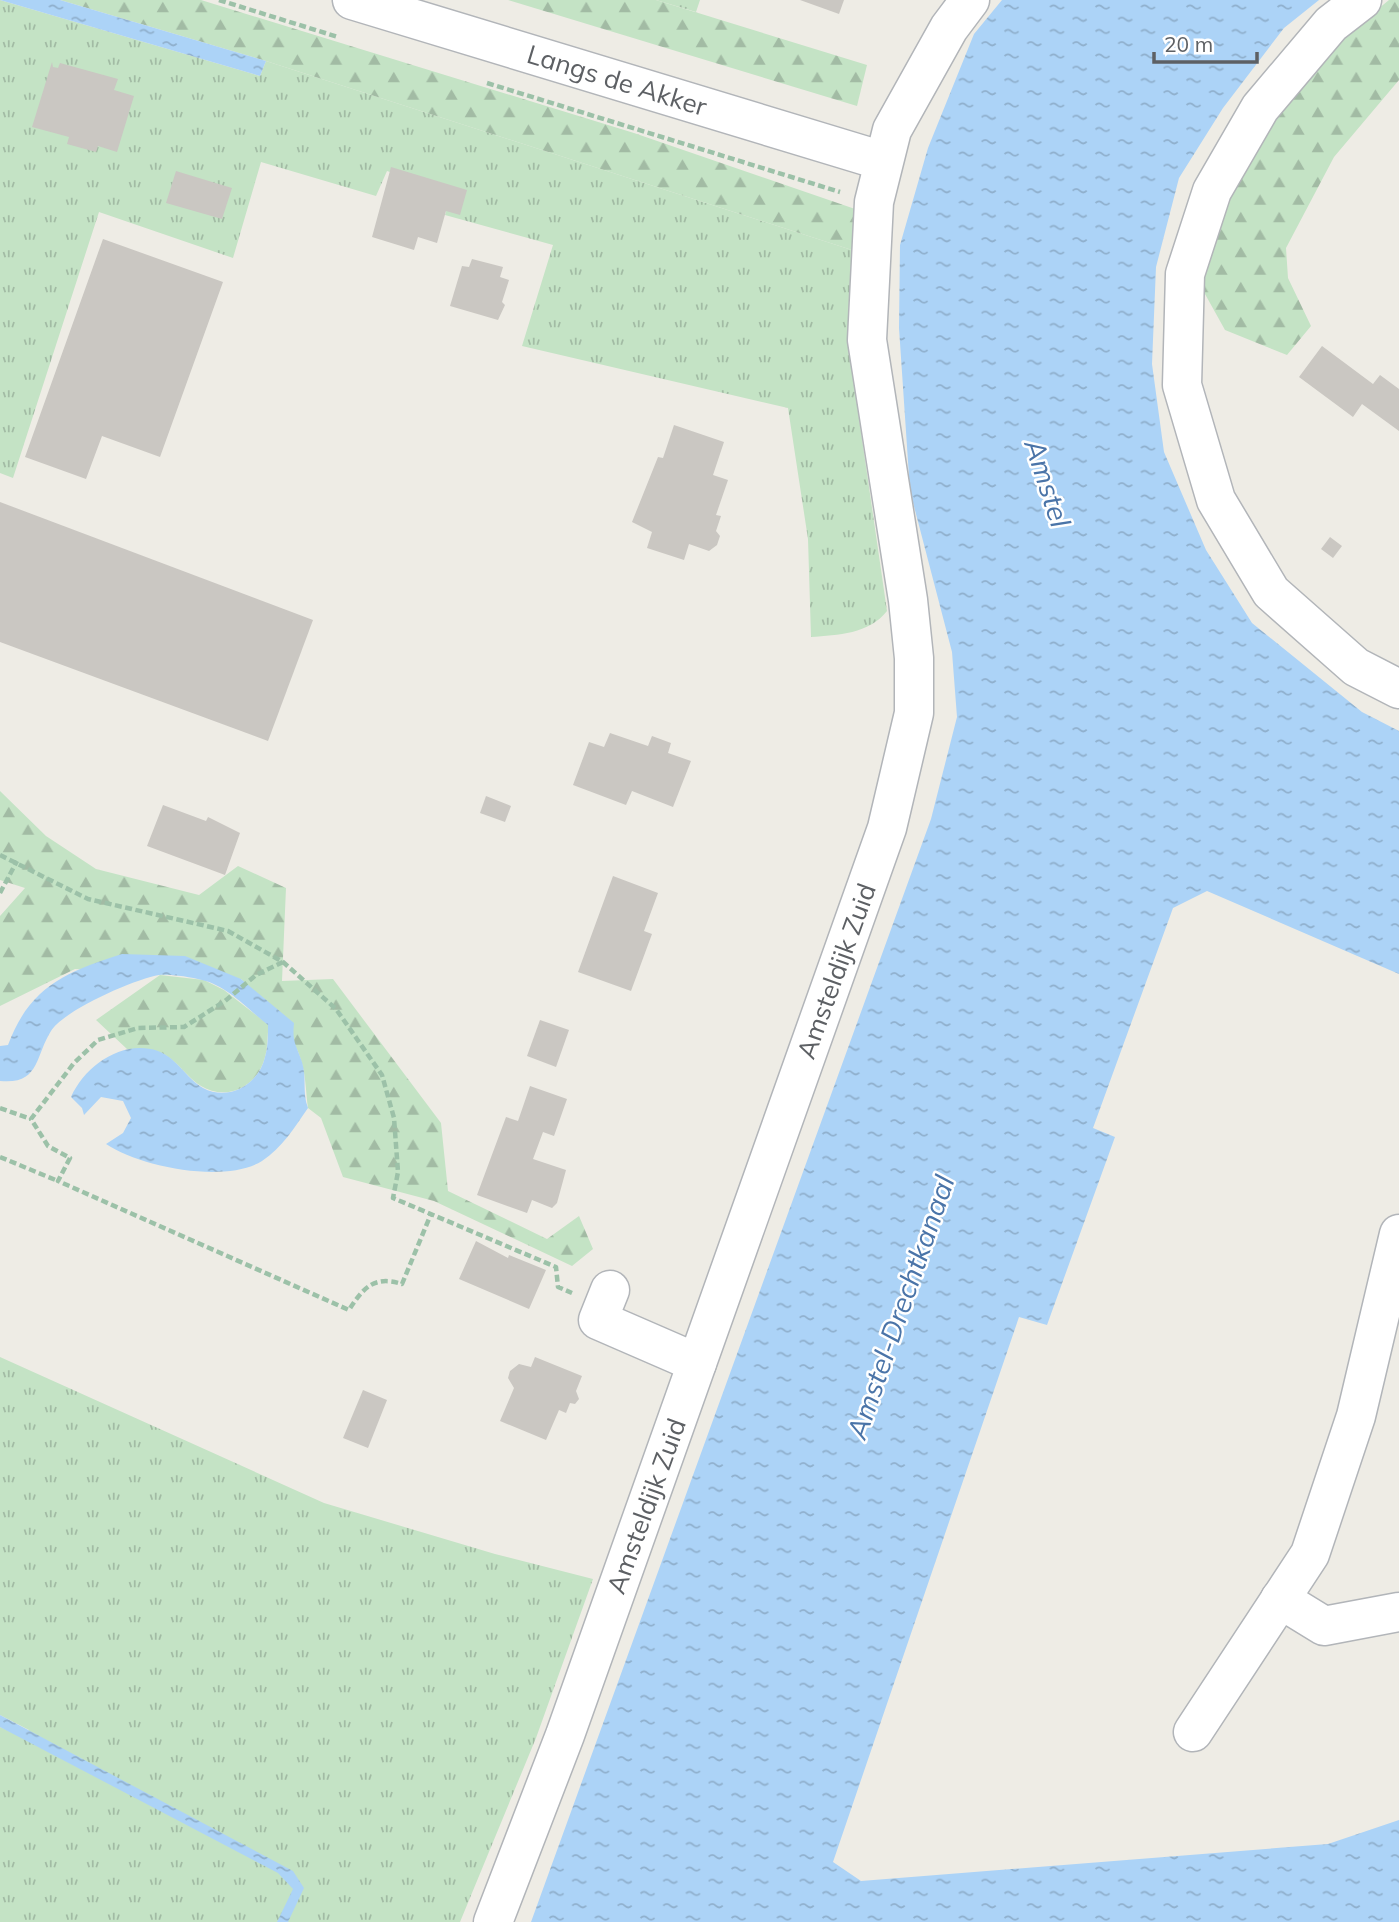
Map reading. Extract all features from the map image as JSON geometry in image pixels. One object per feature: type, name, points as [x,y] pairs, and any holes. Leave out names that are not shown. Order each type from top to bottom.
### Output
[{"type":"street","name":"Langs de Akker","points":[[352,0],[883,161]]},
{"type":"street","name":"Amsteldijk Zuid","points":[[493,1922],[565,1735],[887,828],[914,713],[914,657],[908,600],[867,340],[874,202],[892,130],[949,28],[970,0]]},
{"type":"street","points":[[1362,0],[1331,24],[1259,108],[1212,191],[1185,274],[1182,386],[1216,500],[1270,592],[1356,667],[1399,689]]},
{"type":"street","points":[[1193,1732],[1310,1553],[1356,1416],[1399,1234]]},
{"type":"street","points":[[607,1298],[598,1320],[697,1363]]},
{"type":"street","points":[[1280,1599],[1325,1626],[1399,1612]]},
{"type":"path","points":[[219,0],[339,37]]},
{"type":"path","points":[[486,82],[874,202]]},
{"type":"path","points":[[0,855],[17,861],[88,900],[228,931],[283,962],[336,1009],[382,1075],[394,1118],[398,1172],[393,1198],[556,1267],[558,1287],[607,1298]]},
{"type":"path","points":[[0,893],[17,861]]},
{"type":"path","points":[[31,1119],[74,1063],[98,1040],[138,1028],[184,1027],[225,1001],[256,975],[283,962]]},
{"type":"path","points":[[0,1108],[31,1119],[48,1146],[70,1158],[58,1181]]},
{"type":"path","points":[[0,1157],[349,1310],[363,1288],[388,1279],[402,1284],[431,1214]]},
{"type":"green space","points":[[0,0],[260,76],[266,61],[855,251],[852,370],[887,611],[880,619],[862,629],[811,637],[808,539],[788,408],[522,346],[553,245],[445,215],[452,193],[387,171],[376,196],[261,162],[233,258],[99,212],[13,478],[0,473]]},
{"type":"green space","points":[[60,0],[201,0],[634,133],[858,210],[855,251],[266,61]]},
{"type":"green space","points":[[508,0],[656,0],[867,65],[857,106]]},
{"type":"green space","points":[[656,0],[700,0],[696,12]]},
{"type":"green space","points":[[1389,0],[1399,0],[1399,80],[1334,157],[1286,248],[1288,278],[1311,326],[1287,355],[1225,330],[1200,285],[1214,219],[1257,133],[1327,51]]},
{"type":"green space","points":[[0,791],[46,836],[96,869],[199,895],[238,866],[286,888],[282,981],[333,979],[441,1123],[448,1191],[547,1239],[579,1216],[593,1249],[572,1266],[434,1201],[343,1177],[321,1118],[308,1108],[303,1069],[293,1041],[269,1007],[241,979],[75,969],[0,1006],[0,916],[25,888],[0,880]]},
{"type":"green space","points":[[160,975],[204,980],[224,990],[269,1025],[265,1057],[256,1076],[249,1083],[231,1092],[211,1091],[195,1082],[176,1063],[159,1052],[127,1049],[96,1020]]},
{"type":"green space","points":[[0,1357],[324,1503],[495,1554],[593,1579],[536,1738],[460,1922],[0,1922],[0,1727],[23,1737],[29,1730],[0,1715]]},
{"type":"water","points":[[0,0],[60,0],[266,61],[260,76]]},
{"type":"water","points":[[1002,0],[1319,0],[1284,28],[1223,108],[1179,178],[1156,267],[1152,364],[1164,452],[1206,550],[1252,623],[1362,712],[1399,731],[1399,974],[1207,891],[1173,908],[1093,1128],[1115,1137],[1047,1325],[1019,1317],[833,1862],[861,1881],[1328,1844],[1399,1820],[1399,1922],[531,1922],[931,819],[957,717],[952,652],[910,491],[899,328],[900,245],[928,148],[974,34]]},
{"type":"water","points":[[122,954],[185,956],[241,979],[294,1023],[294,1039],[303,1068],[308,1108],[282,1144],[262,1161],[246,1168],[205,1172],[140,1160],[106,1144],[123,1133],[131,1118],[123,1101],[101,1097],[84,1115],[82,1108],[71,1097],[85,1075],[95,1066],[118,1052],[131,1049],[145,1048],[165,1054],[197,1084],[213,1092],[232,1091],[250,1082],[262,1067],[268,1025],[228,992],[202,980],[159,975],[134,982],[85,1005],[58,1023],[51,1031],[29,1074],[13,1081],[0,1081],[0,1046],[8,1045],[27,1008],[39,995],[67,975]]},
{"type":"water","points":[[0,1715],[293,1871],[304,1888],[288,1922],[277,1922],[293,1889],[278,1873],[0,1727]]},
{"type":"building","points":[[800,0],[844,0],[839,14]]},
{"type":"building","points":[[52,62],[53,67],[58,68],[60,63],[118,79],[114,90],[134,96],[117,152],[98,146],[96,152],[67,144],[69,137],[32,127]]},
{"type":"building","points":[[391,167],[467,190],[460,215],[446,211],[437,243],[418,237],[414,250],[372,237]]},
{"type":"building","points":[[176,171],[232,188],[222,219],[166,203]]},
{"type":"building","points":[[103,239],[223,282],[160,457],[102,436],[86,479],[25,457]]},
{"type":"building","points":[[472,259],[503,267],[500,277],[509,280],[502,302],[505,305],[498,320],[450,306],[462,266],[469,267]]},
{"type":"building","points":[[1322,346],[1373,384],[1380,375],[1399,389],[1399,431],[1362,404],[1353,417],[1299,377]]},
{"type":"building","points":[[674,425],[724,442],[713,475],[728,480],[716,515],[721,516],[716,531],[720,536],[717,545],[709,551],[689,544],[684,560],[647,548],[652,532],[632,522],[658,457],[663,458]]},
{"type":"building","points":[[0,502],[313,620],[268,741],[0,642]]},
{"type":"building","points":[[1330,537],[1342,546],[1333,558],[1321,549]]},
{"type":"building","points":[[610,733],[648,746],[652,736],[671,743],[668,753],[691,761],[673,807],[632,791],[626,805],[573,785],[589,742],[604,747]]},
{"type":"building","points":[[486,796],[511,806],[505,822],[480,813]]},
{"type":"building","points":[[163,805],[206,821],[208,817],[240,833],[225,875],[147,846]]},
{"type":"building","points":[[613,876],[658,893],[644,931],[652,934],[631,991],[578,972]]},
{"type":"building","points":[[540,1020],[569,1030],[556,1067],[527,1056]]},
{"type":"building","points":[[530,1086],[567,1099],[554,1136],[543,1132],[533,1159],[566,1170],[557,1203],[552,1208],[532,1200],[527,1213],[477,1195],[506,1117],[518,1121]]},
{"type":"building","points":[[476,1241],[508,1258],[509,1255],[546,1270],[529,1309],[459,1279]]},
{"type":"building","points":[[535,1357],[582,1376],[576,1391],[579,1399],[575,1404],[570,1403],[566,1413],[559,1410],[546,1440],[500,1421],[514,1388],[508,1378],[510,1371],[519,1364],[531,1367]]},
{"type":"building","points":[[363,1390],[387,1400],[368,1448],[343,1438]]},
{"type":"water label","name":"Amstel","points":[[1048,483]]},
{"type":"water label","name":"Amstel-Drechtkanaal","points":[[900,1307]]}]
